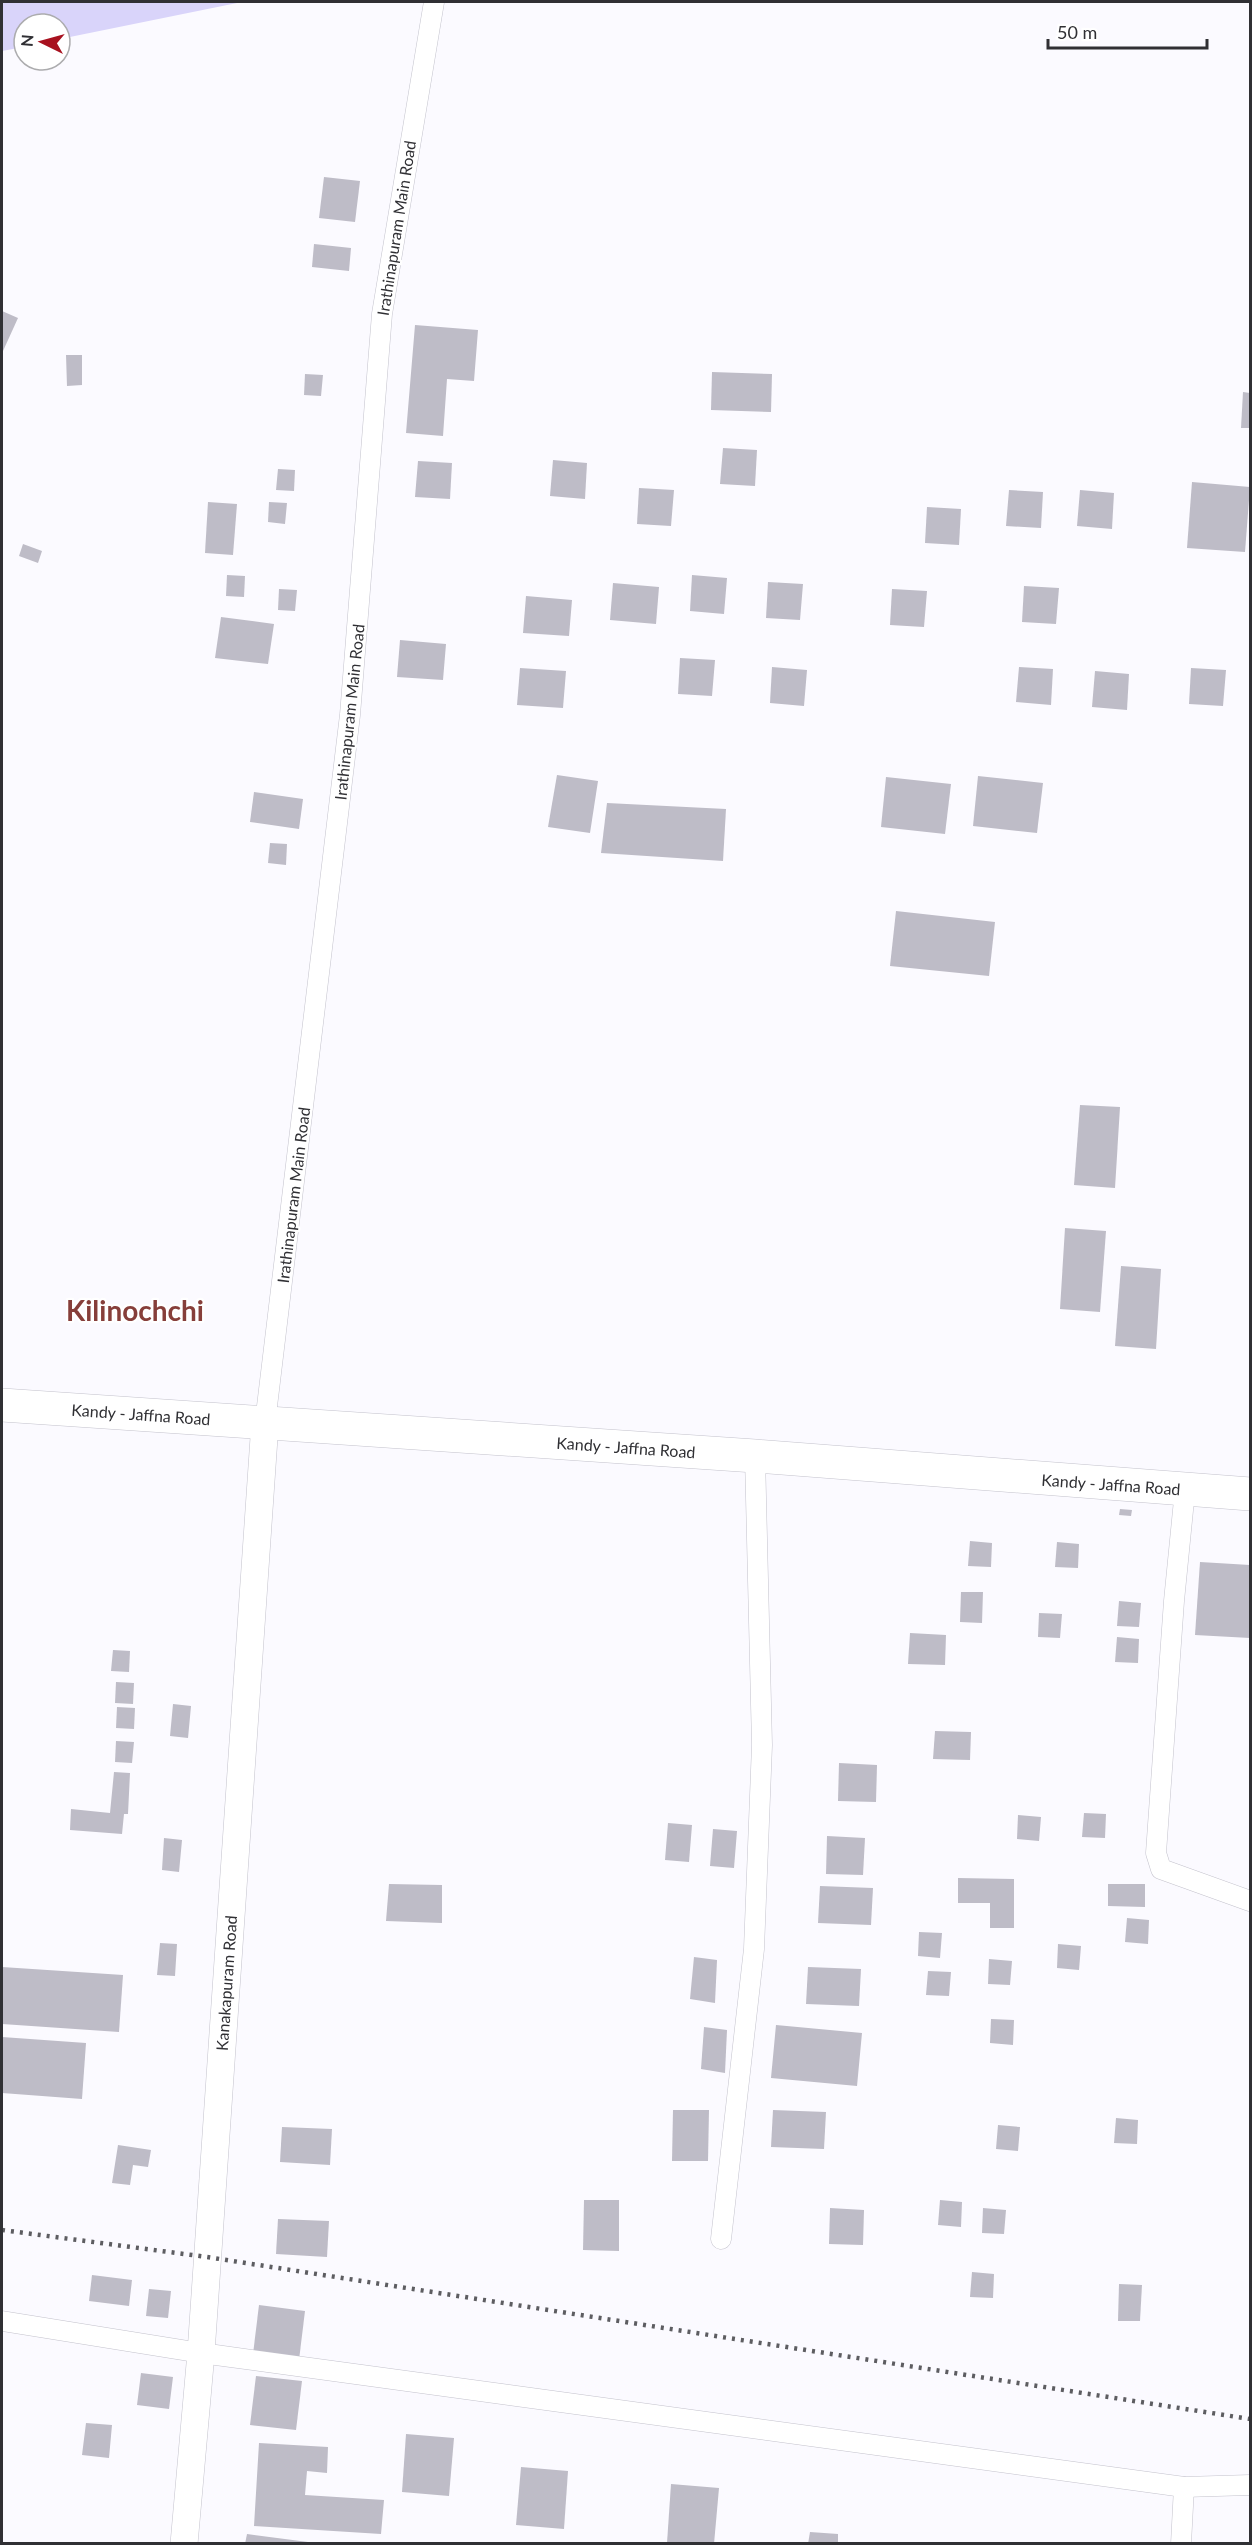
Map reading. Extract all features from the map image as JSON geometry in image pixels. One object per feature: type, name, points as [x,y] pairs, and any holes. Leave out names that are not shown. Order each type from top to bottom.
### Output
[{"type":"highway","name":"Kandy - Jaffna Road","points":[[2,1405],[755,1455],[1251,1494]]},
{"type":"street","name":"Irathinapuram Main Road","points":[[266,1423],[350,715],[382,314],[434,2]]},
{"type":"street","name":"Kanakapuram Road","points":[[184,2544],[201,2353],[266,1423]]},
{"type":"street","points":[[721,2239],[754,1949],[762,1745],[755,1455]]},
{"type":"street","points":[[1185,1490],[1174,1601],[1156,1853],[1161,1869],[1251,1901]]},
{"type":"street","points":[[2,2321],[201,2353],[1184,2487],[1251,2485]]},
{"type":"street","points":[[1180,2544],[1184,2487]]},
{"type":"shaded area","points":[[2,2],[242,2],[72,37],[72,12],[12,12],[12,49],[2,51]]},
{"type":"building","points":[[324,177],[360,181],[355,222],[319,218]]},
{"type":"building","points":[[314,244],[351,248],[349,271],[312,267]]},
{"type":"building","points":[[2,311],[18,318],[3,351],[2,350]]},
{"type":"building","points":[[415,325],[478,330],[474,381],[447,379],[443,436],[406,433]]},
{"type":"building","points":[[66,355],[82,355],[82,385],[67,386]]},
{"type":"building","points":[[712,372],[772,374],[771,412],[711,410]]},
{"type":"building","points":[[305,374],[323,375],[321,396],[304,395]]},
{"type":"building","points":[[1243,392],[1250,393],[1250,428],[1241,428]]},
{"type":"building","points":[[723,448],[757,450],[755,486],[720,484]]},
{"type":"building","points":[[553,460],[587,463],[585,499],[550,496]]},
{"type":"building","points":[[418,461],[452,463],[450,499],[415,497]]},
{"type":"building","points":[[278,469],[295,470],[294,491],[276,490]]},
{"type":"building","points":[[1192,482],[1250,487],[1245,552],[1187,548]]},
{"type":"building","points":[[639,488],[674,490],[671,526],[637,524]]},
{"type":"building","points":[[1009,490],[1043,492],[1041,528],[1006,526]]},
{"type":"building","points":[[1080,490],[1114,493],[1112,529],[1077,526]]},
{"type":"building","points":[[208,502],[237,504],[233,555],[205,553]]},
{"type":"building","points":[[269,502],[287,503],[285,524],[268,522]]},
{"type":"building","points":[[927,507],[961,509],[959,545],[925,543]]},
{"type":"building","points":[[23,544],[42,551],[38,563],[19,556]]},
{"type":"building","points":[[227,575],[245,576],[244,597],[226,596]]},
{"type":"building","points":[[692,575],[727,578],[724,614],[690,611]]},
{"type":"building","points":[[768,582],[803,584],[800,620],[766,618]]},
{"type":"building","points":[[613,583],[659,587],[656,624],[610,620]]},
{"type":"building","points":[[1024,586],[1059,588],[1056,624],[1022,622]]},
{"type":"building","points":[[279,589],[297,590],[295,611],[278,610]]},
{"type":"building","points":[[892,589],[927,591],[924,627],[890,625]]},
{"type":"building","points":[[526,596],[572,600],[569,636],[523,633]]},
{"type":"building","points":[[221,617],[274,624],[268,664],[215,658]]},
{"type":"building","points":[[400,640],[446,644],[443,680],[397,677]]},
{"type":"building","points":[[680,658],[715,660],[712,696],[678,694]]},
{"type":"building","points":[[772,667],[807,670],[804,706],[770,703]]},
{"type":"building","points":[[1019,667],[1053,669],[1051,705],[1016,702]]},
{"type":"building","points":[[520,668],[566,671],[563,708],[517,705]]},
{"type":"building","points":[[1191,668],[1226,670],[1223,706],[1189,704]]},
{"type":"building","points":[[1095,671],[1129,674],[1127,710],[1092,707]]},
{"type":"building","points":[[557,775],[598,781],[590,833],[548,827]]},
{"type":"building","points":[[978,776],[1043,783],[1037,833],[973,826]]},
{"type":"building","points":[[886,777],[951,784],[945,834],[881,827]]},
{"type":"building","points":[[254,792],[303,799],[299,829],[250,822]]},
{"type":"building","points":[[607,803],[726,809],[723,861],[601,853]]},
{"type":"building","points":[[270,843],[287,844],[286,865],[268,863]]},
{"type":"building","points":[[896,911],[995,922],[989,976],[890,966]]},
{"type":"building","points":[[1080,1105],[1120,1107],[1115,1188],[1074,1185]]},
{"type":"building","points":[[1065,1228],[1106,1231],[1100,1312],[1060,1309]]},
{"type":"building","points":[[1121,1266],[1161,1269],[1156,1349],[1115,1346]]},
{"type":"building","points":[[1120,1509],[1132,1510],[1131,1516],[1119,1515]]},
{"type":"building","points":[[970,1541],[992,1543],[991,1567],[968,1566]]},
{"type":"building","points":[[1057,1542],[1079,1544],[1078,1568],[1055,1567]]},
{"type":"building","points":[[1200,1562],[1250,1565],[1250,1638],[1195,1635]]},
{"type":"building","points":[[961,1592],[983,1592],[982,1623],[960,1622]]},
{"type":"building","points":[[1119,1601],[1141,1603],[1139,1627],[1117,1626]]},
{"type":"building","points":[[1039,1613],[1062,1614],[1060,1638],[1038,1637]]},
{"type":"building","points":[[910,1633],[946,1635],[945,1665],[908,1664]]},
{"type":"building","points":[[1117,1637],[1139,1639],[1138,1663],[1115,1662]]},
{"type":"building","points":[[113,1650],[130,1651],[129,1672],[111,1671]]},
{"type":"building","points":[[116,1682],[134,1683],[133,1704],[115,1703]]},
{"type":"building","points":[[173,1704],[191,1706],[188,1738],[170,1736]]},
{"type":"building","points":[[117,1707],[135,1708],[134,1729],[116,1728]]},
{"type":"building","points":[[935,1731],[971,1732],[970,1760],[933,1759]]},
{"type":"building","points":[[116,1741],[134,1742],[132,1763],[115,1762]]},
{"type":"building","points":[[839,1763],[877,1765],[876,1802],[838,1801]]},
{"type":"building","points":[[114,1772],[130,1773],[128,1814],[124,1814],[122,1834],[70,1830],[71,1809],[110,1813]]},
{"type":"building","points":[[1084,1813],[1106,1814],[1105,1838],[1082,1837]]},
{"type":"building","points":[[1018,1815],[1041,1817],[1039,1841],[1017,1839]]},
{"type":"building","points":[[668,1823],[692,1825],[689,1862],[665,1860]]},
{"type":"building","points":[[713,1829],[737,1831],[734,1868],[710,1866]]},
{"type":"building","points":[[827,1836],[865,1838],[863,1875],[826,1874]]},
{"type":"building","points":[[164,1838],[182,1840],[179,1872],[162,1870]]},
{"type":"building","points":[[958,1878],[1014,1879],[1014,1928],[990,1928],[990,1903],[958,1903]]},
{"type":"building","points":[[389,1884],[442,1885],[442,1923],[386,1921]]},
{"type":"building","points":[[1108,1884],[1145,1884],[1145,1907],[1108,1906]]},
{"type":"building","points":[[820,1886],[873,1888],[871,1925],[818,1923]]},
{"type":"building","points":[[1127,1918],[1149,1920],[1148,1944],[1125,1942]]},
{"type":"building","points":[[919,1932],[942,1933],[940,1958],[918,1956]]},
{"type":"building","points":[[160,1943],[177,1944],[175,1976],[157,1975]]},
{"type":"building","points":[[1058,1944],[1081,1946],[1079,1970],[1057,1968]]},
{"type":"building","points":[[694,1957],[717,1960],[715,2003],[690,1999]]},
{"type":"building","points":[[989,1959],[1012,1961],[1010,1985],[988,1984]]},
{"type":"building","points":[[2,1967],[123,1975],[119,2032],[2,2024]]},
{"type":"building","points":[[808,1967],[861,1969],[859,2006],[806,2004]]},
{"type":"building","points":[[928,1971],[951,1972],[949,1996],[926,1995]]},
{"type":"building","points":[[991,2019],[1014,2020],[1013,2045],[990,2043]]},
{"type":"building","points":[[776,2025],[862,2033],[857,2086],[771,2078]]},
{"type":"building","points":[[704,2027],[727,2030],[725,2073],[701,2069]]},
{"type":"building","points":[[2,2037],[86,2043],[82,2099],[2,2093]]},
{"type":"building","points":[[673,2110],[709,2110],[708,2161],[672,2161]]},
{"type":"building","points":[[773,2110],[826,2112],[824,2149],[771,2147]]},
{"type":"building","points":[[1116,2118],[1138,2120],[1137,2144],[1114,2143]]},
{"type":"building","points":[[998,2125],[1020,2127],[1018,2151],[996,2149]]},
{"type":"building","points":[[282,2127],[332,2129],[330,2165],[280,2162]]},
{"type":"building","points":[[118,2145],[151,2150],[148,2167],[133,2165],[130,2185],[112,2183]]},
{"type":"building","points":[[584,2200],[619,2200],[619,2251],[583,2250]]},
{"type":"building","points":[[940,2200],[962,2202],[961,2227],[938,2225]]},
{"type":"building","points":[[830,2208],[864,2210],[863,2245],[829,2244]]},
{"type":"building","points":[[983,2208],[1006,2210],[1004,2234],[982,2233]]},
{"type":"building","points":[[278,2219],[329,2221],[327,2257],[276,2254]]},
{"type":"building","points":[[972,2272],[994,2274],[993,2298],[970,2297]]},
{"type":"building","points":[[92,2275],[132,2280],[129,2306],[89,2301]]},
{"type":"building","points":[[1119,2284],[1142,2285],[1140,2321],[1118,2321]]},
{"type":"building","points":[[149,2289],[171,2291],[168,2318],[146,2316]]},
{"type":"building","points":[[259,2305],[305,2311],[299,2360],[253,2354]]},
{"type":"building","points":[[141,2373],[173,2377],[169,2409],[137,2405]]},
{"type":"building","points":[[256,2376],[302,2381],[296,2430],[250,2425]]},
{"type":"building","points":[[86,2423],[112,2425],[109,2458],[82,2455]]},
{"type":"building","points":[[406,2434],[454,2438],[449,2496],[402,2492]]},
{"type":"building","points":[[259,2443],[328,2447],[327,2473],[307,2471],[305,2495],[384,2500],[381,2534],[254,2526]]},
{"type":"building","points":[[521,2467],[568,2471],[564,2529],[516,2525]]},
{"type":"building","points":[[671,2484],[719,2488],[714,2544],[667,2543]]},
{"type":"building","points":[[810,2532],[838,2534],[838,2544],[808,2544]]},
{"type":"building","points":[[247,2534],[308,2542],[308,2544],[245,2544]]},
{"type":"railway","points":[[2,2230],[207,2257],[1250,2419]]},
{"type":"district","name":"Kilinochchi","points":[[135,1310]]}]
